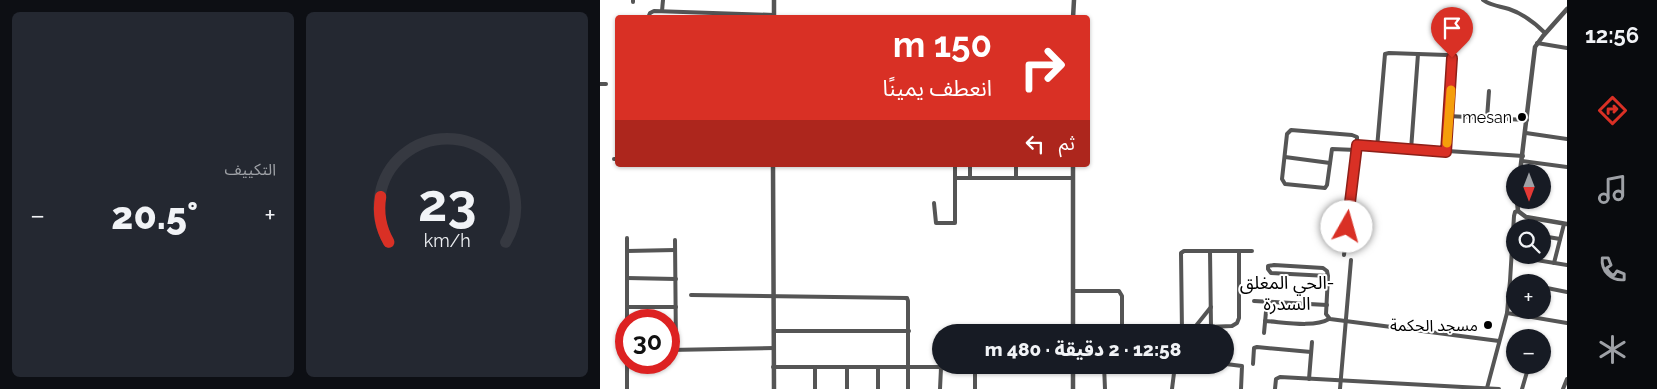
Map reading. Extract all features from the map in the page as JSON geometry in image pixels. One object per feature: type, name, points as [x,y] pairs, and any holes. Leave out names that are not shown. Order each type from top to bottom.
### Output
[{"type":"street","points":[[662,11],[663,0]]},
{"type":"street","points":[[774,0],[774,15]]},
{"type":"street","points":[[1074,0],[1074,15]]},
{"type":"street","points":[[1483,0],[1523,15],[1534,22],[1545,33]]},
{"type":"street","points":[[1521,164],[1537,42],[1567,9]]},
{"type":"street","points":[[650,15],[652,11],[662,11],[752,15]]},
{"type":"street","points":[[1537,42],[1567,48]]},
{"type":"street","points":[[1377,148],[1385,54],[1447,55],[1452,57],[1446,152]]},
{"type":"street","points":[[1411,150],[1418,54]]},
{"type":"street","points":[[600,84],[606,84]]},
{"type":"street","points":[[1487,118],[1489,92]]},
{"type":"street","points":[[1448,116],[1527,120]]},
{"type":"street","points":[[1344,255],[1356,148],[1357,137],[1355,135],[1290,130],[1287,134],[1283,182],[1303,186],[1325,188],[1333,148],[1356,148],[1377,148],[1522,158],[1567,167]]},
{"type":"street","points":[[1526,132],[1567,139]]},
{"type":"street","points":[[1285,157],[1330,163]]},
{"type":"street","points":[[773,167],[774,389]]},
{"type":"street","points":[[934,203],[936,223],[955,223],[955,167]]},
{"type":"street","points":[[970,167],[970,178]]},
{"type":"street","points":[[1016,167],[1016,178]]},
{"type":"street","points":[[1073,167],[1073,324]]},
{"type":"street","points":[[955,178],[1073,178]]},
{"type":"street","points":[[1514,219],[1514,214],[1518,211],[1526,217],[1565,224],[1554,263]]},
{"type":"street","points":[[627,238],[627,307],[676,307],[675,240]]},
{"type":"street","points":[[1551,238],[1560,239]]},
{"type":"street","points":[[627,250],[675,250]]},
{"type":"street","points":[[1182,324],[1181,253],[1184,251],[1252,251]]},
{"type":"street","points":[[1210,251],[1211,324]]},
{"type":"street","points":[[1234,326],[1238,321],[1239,251]]},
{"type":"street","points":[[1340,389],[1351,260]]},
{"type":"street","points":[[1551,262],[1567,265]]},
{"type":"street","points":[[1328,276],[1271,273],[1268,266],[1322,268],[1327,271],[1328,276],[1327,316],[1328,319]]},
{"type":"street","points":[[627,278],[676,279]]},
{"type":"street","points":[[1551,289],[1567,292]]},
{"type":"street","points":[[1073,292],[1120,292],[1122,296],[1122,324]]},
{"type":"street","points":[[691,295],[907,298],[909,331],[908,389]]},
{"type":"street","points":[[1254,301],[1327,306]]},
{"type":"street","points":[[1264,332],[1267,302]]},
{"type":"street","points":[[1198,324],[1211,306]]},
{"type":"street","points":[[1487,388],[1506,316]]},
{"type":"street","points":[[1265,321],[1313,323],[1328,319],[1499,341]]},
{"type":"street","points":[[1540,319],[1567,324]]},
{"type":"street","points":[[774,331],[909,331]]},
{"type":"street","points":[[1309,379],[1312,342]]},
{"type":"street","points":[[1253,364],[1253,351],[1257,347],[1311,352]]},
{"type":"street","points":[[680,350],[774,348]]},
{"type":"street","points":[[1234,365],[1242,366],[1241,389]]},
{"type":"street","points":[[774,367],[932,368]]},
{"type":"street","points":[[815,367],[815,389]]},
{"type":"street","points":[[847,367],[847,389]]},
{"type":"street","points":[[878,368],[878,389]]},
{"type":"street","points":[[627,374],[627,389]]},
{"type":"street","points":[[940,389],[941,374]]},
{"type":"street","points":[[975,374],[975,389]]},
{"type":"street","points":[[1073,374],[1073,389]]},
{"type":"street","points":[[1104,374],[1105,389]]},
{"type":"street","points":[[1172,389],[1174,374]]},
{"type":"street","points":[[1522,389],[1526,374]]},
{"type":"street","points":[[1275,389],[1275,381],[1278,378],[1388,383],[1417,387],[1499,389]]},
{"type":"street","points":[[1563,389],[1567,379]]},
{"type":"street","points":[[1387,389],[1388,383]]},
{"type":"slow traffic","points":[[1447,143],[1451,90]]},
{"type":"place","name":"mesan","points":[[1522,117]]},
{"type":"place","name":"مسجد الحكمة","points":[[1488,325]]},
{"type":"district","name":"الحي المغلق- السدرة","points":[[1287,292]]},
{"type":"route","points":[[1347,227],[1357,145],[1446,152],[1452,58]]}]
